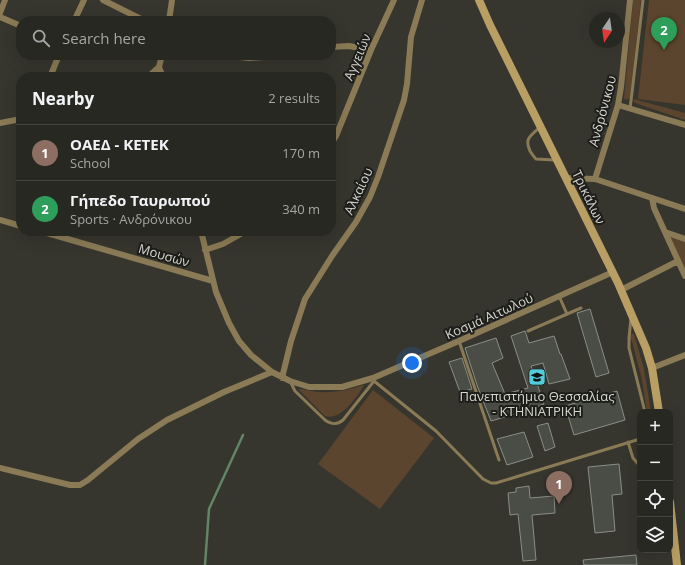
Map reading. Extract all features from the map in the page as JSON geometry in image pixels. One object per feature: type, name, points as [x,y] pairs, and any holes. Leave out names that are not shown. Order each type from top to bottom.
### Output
[{"type":"main road","name":"Τρικάλων","points":[[479,0],[541,126],[556,160],[613,272],[646,348],[652,368],[659,409]]},
{"type":"main road","points":[[672,517],[677,564]]},
{"type":"street","points":[[0,13],[5,0]]},
{"type":"street","points":[[76,16],[84,0]]},
{"type":"street","points":[[103,0],[135,16]]},
{"type":"street","points":[[170,16],[172,0]]},
{"type":"street","name":"Αγγειών","points":[[336,135],[371,50],[394,0]]},
{"type":"street","name":"Αλκαίου","points":[[282,378],[290,341],[303,304],[332,256],[356,222],[370,197],[378,177],[404,100],[407,84],[411,37],[422,0]]},
{"type":"street","name":"Ανδρόνικου","points":[[595,179],[618,105],[623,76],[630,0]]},
{"type":"street","points":[[0,17],[16,24]]},
{"type":"street","points":[[336,47],[349,46],[371,50]]},
{"type":"street","points":[[52,72],[57,60]]},
{"type":"street","points":[[161,60],[159,68],[161,72]]},
{"type":"street","points":[[154,72],[159,68]]},
{"type":"street","points":[[618,105],[685,125]]},
{"type":"street","points":[[0,124],[16,121]]},
{"type":"street","points":[[566,178],[595,179],[685,208]]},
{"type":"street","points":[[652,198],[653,206],[685,276]]},
{"type":"street","points":[[0,220],[16,225]]},
{"type":"street","points":[[664,232],[685,239]]},
{"type":"street","name":"Μουσών","points":[[73,236],[213,281]]},
{"type":"street","name":"Κοσμά Αιτωλού","points":[[202,236],[216,292],[229,324],[239,341],[251,355],[272,372],[282,378],[309,388],[342,387],[373,380],[613,272]]},
{"type":"street","points":[[205,250],[223,244],[237,236]]},
{"type":"street","points":[[620,290],[678,261]]},
{"type":"street","points":[[652,368],[685,355]]},
{"type":"street","points":[[0,468],[70,485],[80,485],[138,438],[167,420],[224,392],[272,372]]},
{"type":"lane","points":[[630,109],[643,0]]},
{"type":"lane","points":[[541,126],[528,139],[527,144],[533,157],[536,159],[556,160]]},
{"type":"lane","points":[[559,296],[567,314]]},
{"type":"lane","points":[[528,331],[581,308]]},
{"type":"lane","points":[[631,314],[629,348],[643,409]]},
{"type":"lane","points":[[459,341],[499,460]]},
{"type":"lane","points":[[290,381],[295,391],[320,416],[329,423],[334,424],[343,420],[373,380],[436,431],[483,479],[491,483],[496,483],[637,440]]},
{"type":"lane","points":[[628,442],[633,458],[637,463]]},
{"type":"shaded area","points":[[633,0],[641,0],[630,98],[626,100],[624,98]]},
{"type":"shaded area","points":[[649,0],[685,0],[685,105],[638,99]]},
{"type":"shaded area","points":[[634,99],[685,113],[685,120],[638,104],[634,102]]},
{"type":"shaded area","points":[[666,234],[685,240],[685,275]]},
{"type":"shaded area","points":[[634,334],[644,369],[651,409],[647,409],[642,380],[630,336]]},
{"type":"shaded area","points":[[364,385],[357,396],[343,412],[331,417],[325,416],[298,389],[329,392],[347,390]]},
{"type":"shaded area","points":[[373,390],[434,438],[380,509],[318,464]]},
{"type":"building","points":[[590,309],[609,373],[596,377],[577,313]]},
{"type":"building","points":[[525,331],[529,343],[554,336],[570,379],[549,384],[543,363],[531,366],[544,404],[491,421],[465,348],[496,338],[503,358],[492,363],[505,394],[528,388],[511,336]]},
{"type":"building","points":[[462,358],[472,389],[460,392],[449,362]]},
{"type":"building","points":[[617,391],[625,420],[574,435],[565,406]]},
{"type":"building","points":[[548,423],[555,447],[545,451],[537,426]]},
{"type":"building","points":[[524,432],[533,457],[507,465],[497,439]]},
{"type":"building","points":[[619,464],[622,494],[612,495],[615,531],[595,533],[588,467]]},
{"type":"building","points":[[529,486],[530,498],[554,496],[555,513],[532,515],[536,560],[523,561],[518,514],[510,515],[508,493],[516,492],[516,488]]},
{"type":"building","points":[[636,555],[637,565],[584,565],[583,560]]},
{"type":"waterway","points":[[205,565],[209,509],[243,435]]},
{"type":"place","name":"Γήπεδο Ταυρωπού","points":[[664,50]]},
{"type":"place","name":"Πανεπιστήμιο Θεσσαλίας - ΚΤΗΝΙΑΤΡΙΚΗ","points":[[537,377]]},
{"type":"place","name":"ΟΑΕΔ - ΚΕΤΕΚ","points":[[559,504]]}]
